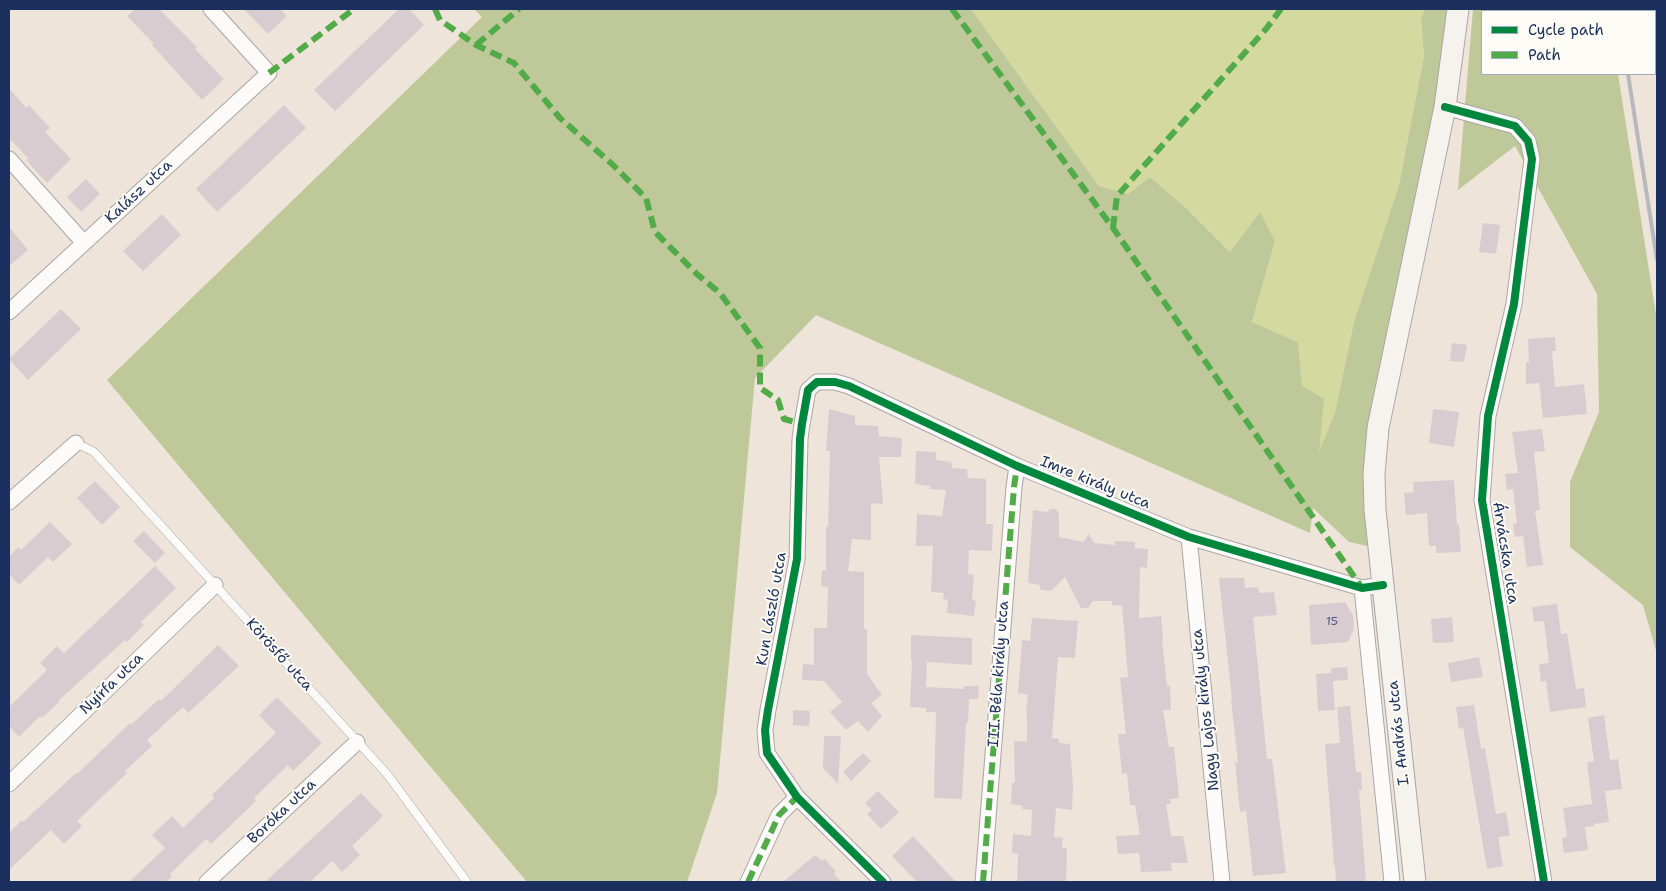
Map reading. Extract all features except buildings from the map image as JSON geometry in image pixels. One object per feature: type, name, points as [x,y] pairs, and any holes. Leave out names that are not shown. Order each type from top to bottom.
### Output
[{"type":"main road","name":"I. András utca","points":[[1415,882],[1374,483],[1378,428],[1445,107],[1458,9]]},
{"type":"street","name":"Kalász utca","points":[[9,312],[269,73],[211,9]]},
{"type":"street","name":"Árvácska utca","points":[[1445,107],[1515,126],[1528,142],[1532,158],[1514,304],[1488,416],[1482,500],[1544,882]]},
{"type":"street","points":[[9,159],[84,243]]},
{"type":"street","name":"Imre király utca","points":[[808,390],[817,382],[835,382],[849,386],[1017,466],[1189,537],[1362,588],[1383,585]]},
{"type":"street","name":"Kun László utca","points":[[808,390],[800,439],[797,560],[765,730],[767,753],[797,797],[883,882]]},
{"type":"street","points":[[9,502],[76,443]]},
{"type":"street","name":"III. Béla király utca","points":[[984,882],[1013,497],[1017,466]]},
{"type":"street","name":"Nagy Lajos király utca","points":[[1189,537],[1222,882]]},
{"type":"street","name":"Nyírfa utca","points":[[9,784],[215,585]]},
{"type":"street","name":"I. András utca","points":[[1362,588],[1392,882]]},
{"type":"street","name":"Boróka utca","points":[[207,882],[357,742]]},
{"type":"street","points":[[748,882],[779,815],[797,797]]},
{"type":"lane","name":"Körösfő utca","points":[[76,443],[94,452],[387,774],[467,882]]},
{"type":"green space","points":[[474,9],[971,9],[1099,186],[1128,194],[1150,177],[1187,209],[1230,252],[1260,212],[1275,241],[1252,322],[1298,342],[1302,386],[1324,399],[1319,452],[1335,413],[1354,322],[1399,185],[1424,56],[1421,20],[1425,9],[1449,9],[1434,132],[1372,432],[1377,548],[1349,542],[1313,508],[1310,533],[816,315],[755,378],[717,793],[687,882],[527,882],[107,380],[482,17]]},
{"type":"green space","points":[[971,9],[1425,9],[1421,20],[1424,56],[1399,185],[1354,322],[1335,413],[1318,455],[1302,387],[1298,342],[1252,322],[1275,241],[1260,213],[1230,252],[1187,209],[1150,177],[1128,194],[1099,186]]},
{"type":"green space","points":[[1473,9],[1608,9],[1481,10],[1481,75],[1618,75],[1657,321],[1657,654],[1643,605],[1570,547],[1570,482],[1599,412],[1597,294],[1515,146],[1458,190]]},
{"type":"railway","points":[[1628,75],[1657,260]]},
{"type":"marked path","points":[[269,73],[354,9]]},
{"type":"marked path","points":[[435,9],[440,20],[476,45],[514,63],[560,118],[612,164],[646,198],[655,232],[698,275],[720,293],[760,348],[760,388],[778,400],[784,419],[802,424]]},
{"type":"marked path","points":[[476,45],[519,9]]},
{"type":"marked path","points":[[952,9],[1113,228],[1362,588]]},
{"type":"marked path","points":[[1113,228],[1117,196],[1266,29],[1281,9]]},
{"type":"marked path","points":[[983,882],[1017,466]]},
{"type":"marked path","points":[[748,882],[779,815],[797,797]]},
{"type":"cycle path","points":[[1445,107],[1515,126],[1528,141],[1532,159],[1514,304],[1488,416],[1482,500],[1544,882]]},
{"type":"cycle path","points":[[883,882],[797,797],[767,753],[765,730],[768,710],[797,559],[802,424],[808,390],[817,382],[835,382],[849,386],[1017,466],[1189,537],[1362,588],[1383,585]]}]
